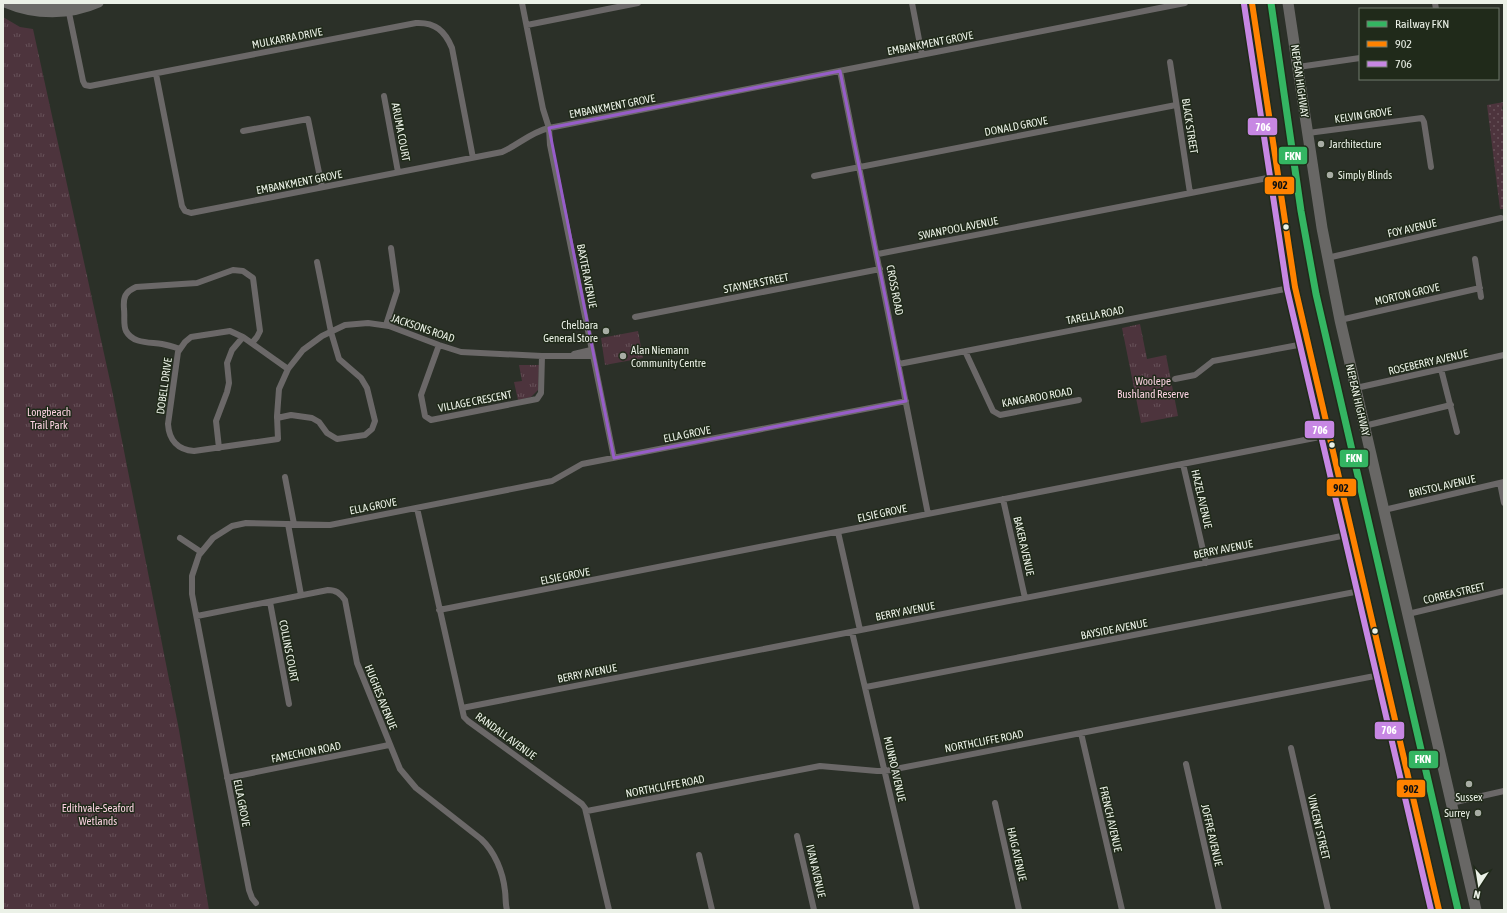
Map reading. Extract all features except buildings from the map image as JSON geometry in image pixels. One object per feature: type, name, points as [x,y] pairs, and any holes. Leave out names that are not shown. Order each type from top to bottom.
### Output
[{"type":"highway","name":"NEPEAN HIGHWAY","points":[[1288,3],[1327,258],[1364,426],[1476,910]]},
{"type":"main road","points":[[5,3],[32,11],[46,12],[68,8],[83,3]]},
{"type":"main road","points":[[26,3],[86,9],[99,3]]},
{"type":"street","name":"BAXTER AVENUE","points":[[522,3],[614,458]]},
{"type":"street","points":[[527,25],[638,3]]},
{"type":"street","points":[[912,3],[922,55]]},
{"type":"street","name":"EMBANKMENT GROVE","points":[[156,74],[184,214],[502,152],[512,148],[537,132],[547,129],[1185,3]]},
{"type":"street","points":[[1252,3],[1295,287],[1438,910]]},
{"type":"street","name":"MULKARRA DRIVE","points":[[68,8],[83,80],[85,85],[93,86],[416,23],[424,22],[433,24],[448,38],[452,48],[473,158]]},
{"type":"street","points":[[1298,67],[1359,58]]},
{"type":"street","name":"BLACK STREET","points":[[1170,62],[1190,193]]},
{"type":"street","name":"CROSS ROAD","points":[[840,71],[878,254],[928,514]]},
{"type":"street","name":"ARUMA COURT","points":[[384,96],[398,172]]},
{"type":"street","name":"DONALD GROVE","points":[[814,176],[1176,105]]},
{"type":"street","name":"KELVIN GROVE","points":[[1308,133],[1421,118],[1425,123],[1432,167]]},
{"type":"street","points":[[243,131],[308,119],[322,187]]},
{"type":"street","name":"SWANPOOL AVENUE","points":[[878,254],[1278,176]]},
{"type":"street","name":"FOY AVENUE","points":[[1327,258],[1501,218]]},
{"type":"street","points":[[386,326],[397,291],[391,248]]},
{"type":"street","points":[[1475,258],[1481,297]]},
{"type":"street","points":[[277,418],[291,415],[312,418],[319,422],[327,432],[337,439],[365,435],[372,429],[375,421],[367,388],[361,378],[339,360],[331,332],[317,262]]},
{"type":"street","name":"STAYNER STREET","points":[[636,317],[880,269]]},
{"type":"street","points":[[180,349],[162,344],[142,342],[132,338],[126,330],[124,323],[125,316],[123,300],[128,291],[136,287],[197,283],[233,270],[243,271],[253,278],[260,332],[252,343]]},
{"type":"street","name":"TARELLA ROAD","points":[[899,364],[1295,287]]},
{"type":"street","name":"MORTON GROVE","points":[[1340,320],[1480,288]]},
{"type":"street","name":"JACKSONS ROAD","points":[[278,439],[277,418],[280,389],[288,369],[303,350],[322,336],[345,325],[368,323],[386,326],[461,352],[542,356],[567,356],[592,353]]},
{"type":"street","name":"DOBELL DRIVE","points":[[278,439],[197,451],[186,450],[176,444],[170,435],[168,422],[178,352],[185,342],[191,337],[230,331],[243,337],[288,369]]},
{"type":"street","points":[[219,448],[216,421],[228,388],[227,364],[232,350],[243,337]]},
{"type":"street","points":[[1175,380],[1195,376],[1213,361],[1309,343]]},
{"type":"street","name":"VILLAGE CRESCENT","points":[[439,345],[421,395],[424,416],[431,420],[537,399],[541,393],[542,356]]},
{"type":"street","name":"KANGAROO ROAD","points":[[965,351],[993,411],[1000,415],[1079,400]]},
{"type":"street","name":"ROSEBERRY AVENUE","points":[[1356,388],[1504,354]]},
{"type":"street","points":[[1441,369],[1457,432]]},
{"type":"street","name":"ELLA GROVE","points":[[256,903],[249,890],[192,594],[192,576],[199,555],[213,538],[232,526],[246,522],[330,525],[417,508],[552,481],[582,464],[906,401]]},
{"type":"street","points":[[1364,426],[1451,405]]},
{"type":"street","name":"ELSIE GROVE","points":[[439,610],[1330,435]]},
{"type":"street","name":"HAZEL AVENUE","points":[[1183,464],[1206,563]]},
{"type":"street","points":[[285,477],[302,595]]},
{"type":"street","points":[[1502,482],[1504,503]]},
{"type":"street","name":"BRISTOL AVENUE","points":[[1384,510],[1502,482]]},
{"type":"street","name":"BAKER AVENUE","points":[[1003,499],[1025,598]]},
{"type":"street","name":"RANDALL AVENUE","points":[[417,508],[464,717],[582,804],[587,811]]},
{"type":"street","points":[[838,532],[860,630]]},
{"type":"street","name":"BERRY AVENUE","points":[[462,708],[1352,534]]},
{"type":"street","points":[[180,538],[202,552]]},
{"type":"street","name":"HUGHES AVENUE","points":[[197,616],[302,595],[334,590],[339,592],[345,600],[357,663],[400,769],[416,788],[489,847],[495,857],[502,878],[507,910]]},
{"type":"street","name":"BAYSIDE AVENUE","points":[[866,687],[1365,590]]},
{"type":"street","name":"CORREA STREET","points":[[1408,614],[1504,591]]},
{"type":"street","name":"COLLINS COURT","points":[[270,602],[289,704]]},
{"type":"street","name":"MUNRO AVENUE","points":[[852,632],[917,910]]},
{"type":"street","name":"NORTHCLIFFE ROAD","points":[[587,811],[820,766],[885,771],[1385,674]]},
{"type":"street","name":"FRENCH AVENUE","points":[[1081,733],[1122,910]]},
{"type":"street","name":"FAMECHON ROAD","points":[[227,778],[389,745]]},
{"type":"street","name":"VINCENT STREET","points":[[1291,748],[1328,910]]},
{"type":"street","name":"JOFFRE AVENUE","points":[[1186,764],[1220,910]]},
{"type":"street","points":[[1451,803],[1504,791]]},
{"type":"street","name":"HAIG AVENUE","points":[[995,803],[1020,910]]},
{"type":"street","points":[[587,811],[609,910]]},
{"type":"street","name":"IVAN AVENUE","points":[[797,836],[814,910]]},
{"type":"street","points":[[699,855],[712,910]]},
{"type":"highlighted area","points":[[840,71],[906,401],[614,458],[549,128]]},
{"type":"green space","name":"Edithvale-Seaford Wetlands","points":[[3,17],[20,27],[33,29],[112,390],[179,730],[209,910],[3,910]]},
{"type":"green space","points":[[1504,102],[1502,108],[1504,115],[1504,209],[1500,209],[1487,105]]},
{"type":"green space","name":"Woolepe Bushland Reserve","points":[[1140,324],[1147,359],[1166,355],[1178,416],[1141,423],[1122,328]]},
{"type":"green space","points":[[638,331],[643,358],[605,365],[601,338]]},
{"type":"green space","points":[[519,365],[539,365],[538,390],[531,397],[518,400],[514,382],[522,381]]},
{"type":"rail line","name":"FKN","points":[[1271,3],[1301,211],[1316,294],[1458,910]]},
{"type":"transit line","name":"902","points":[[1252,3],[1295,287],[1439,910]]},
{"type":"transit line","name":"706","points":[[1244,4],[1287,289],[1431,910]]},
{"type":"place","name":"Jarchitecture","points":[[1321,144]]},
{"type":"place","name":"Simply Blinds","points":[[1330,175]]},
{"type":"place","name":"Chelbara General Store","points":[[606,331]]},
{"type":"place","name":"Alan Niemann Community Centre","points":[[623,356]]},
{"type":"place","name":"Sussex","points":[[1469,784]]},
{"type":"place","name":"Surrey","points":[[1478,813]]},
{"type":"park label","name":"Longbeach Trail Park","points":[[49,418]]}]
